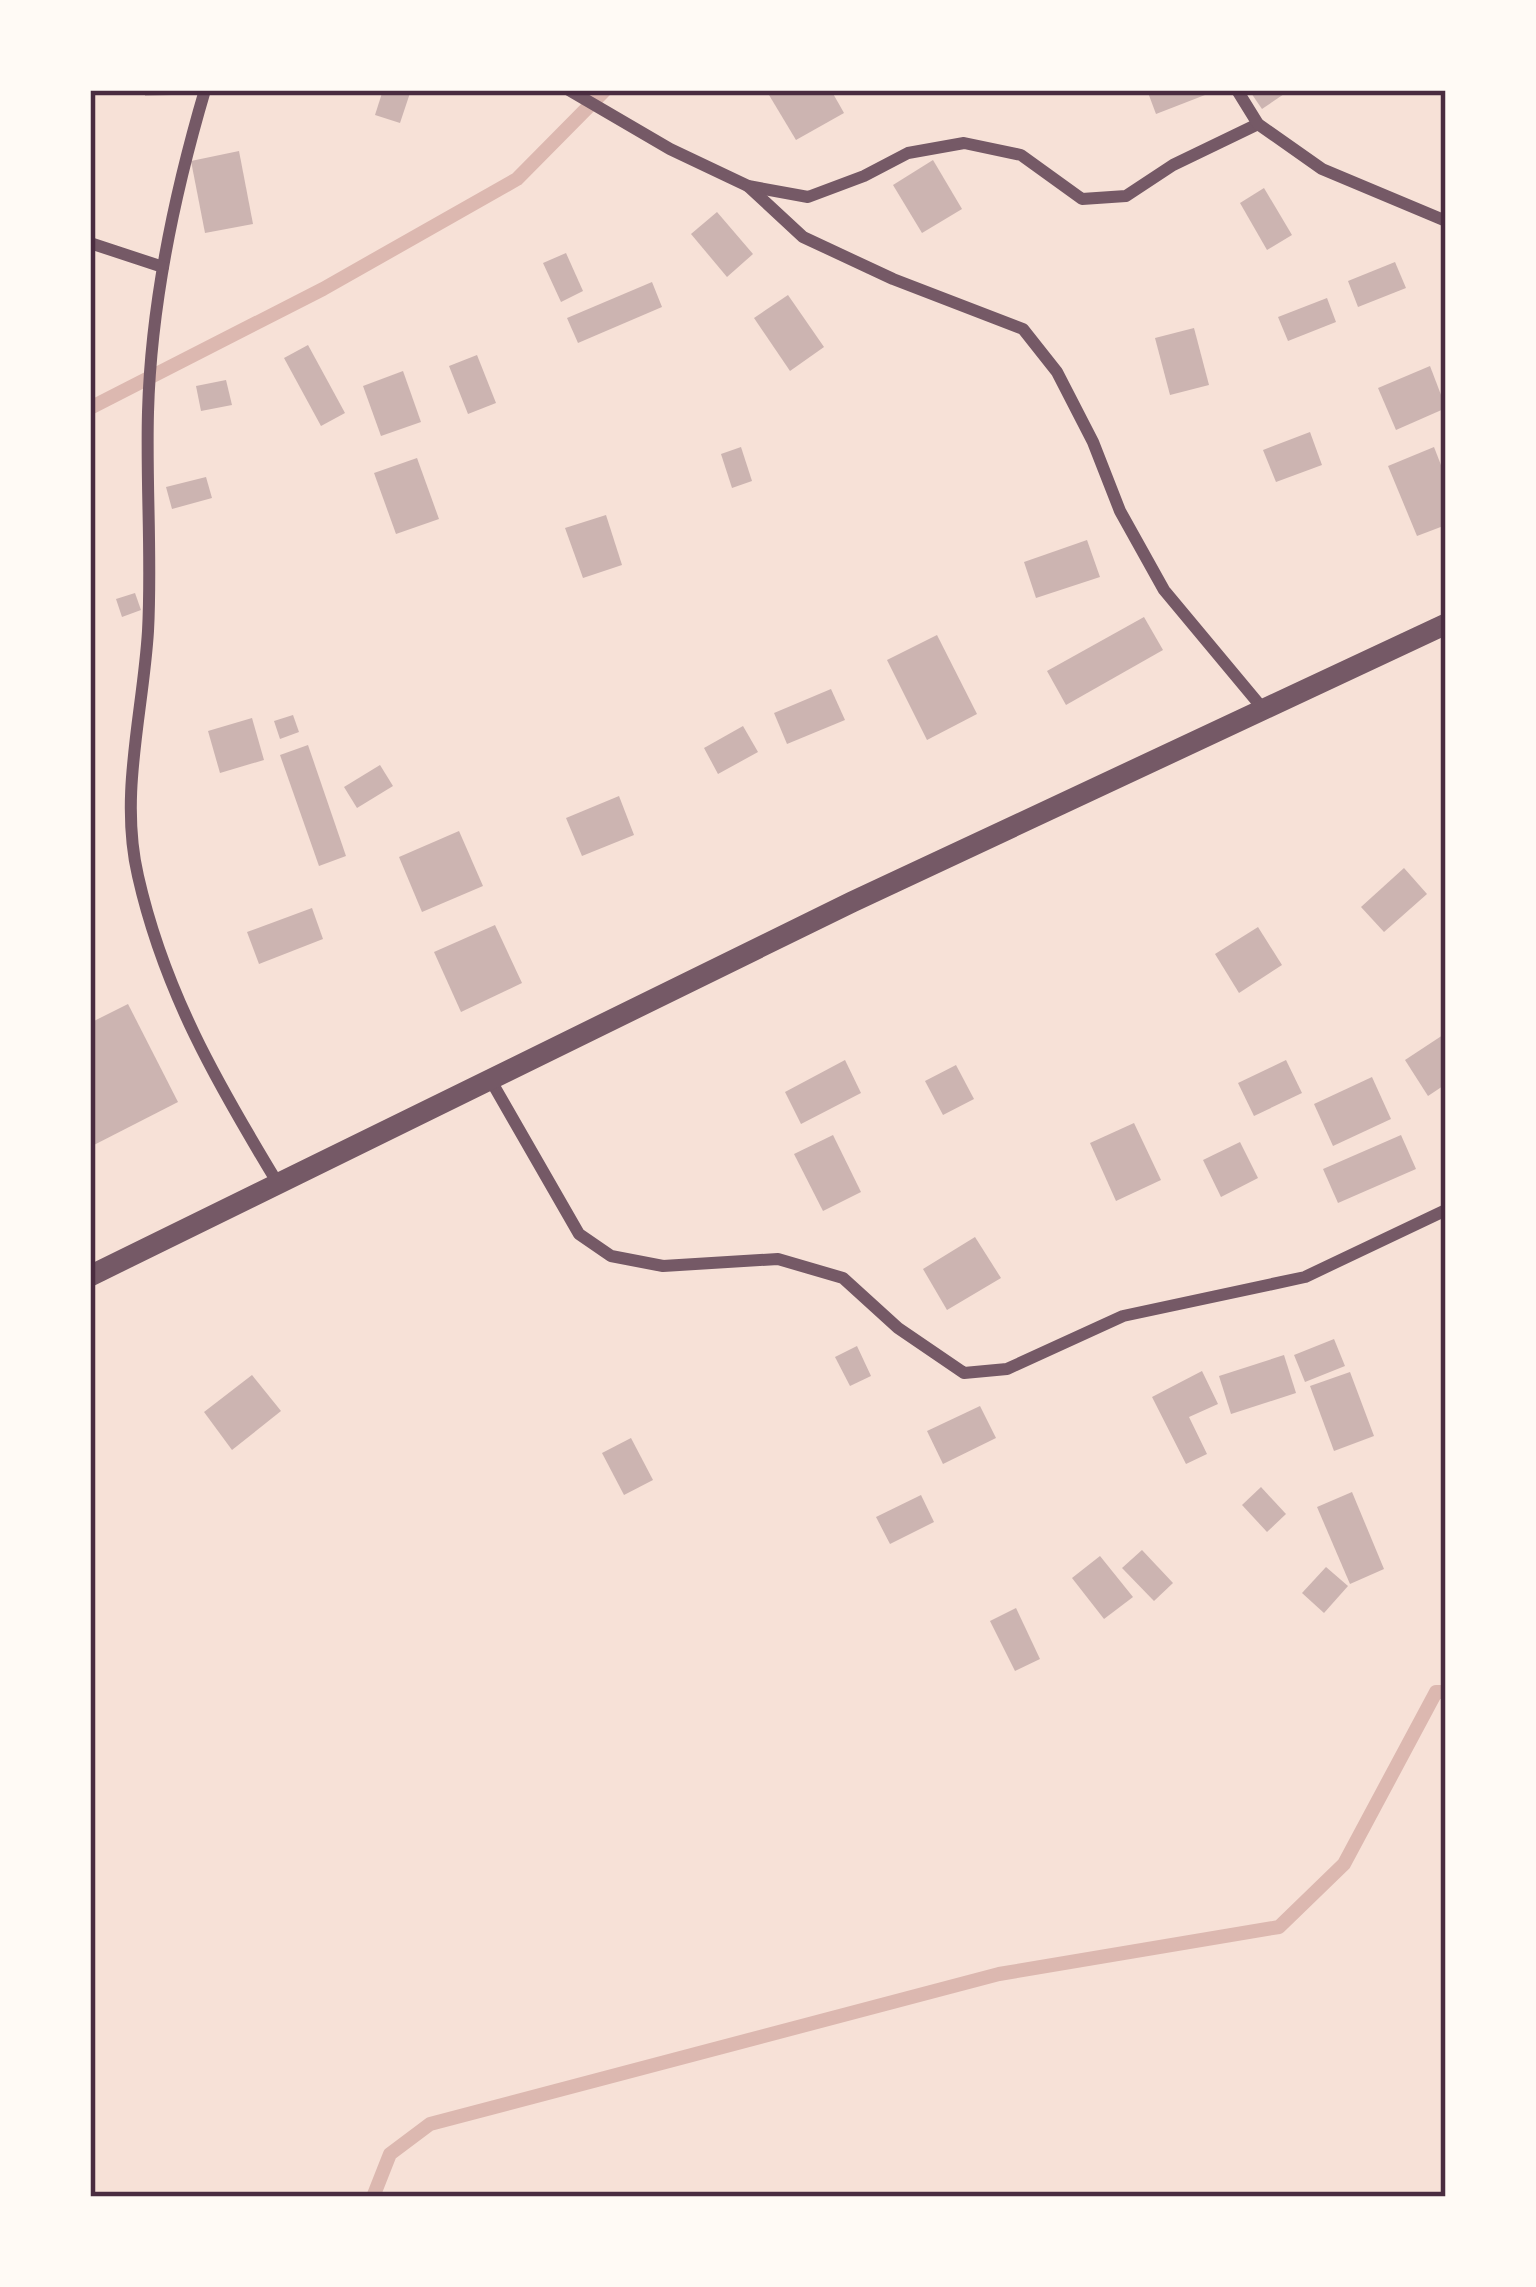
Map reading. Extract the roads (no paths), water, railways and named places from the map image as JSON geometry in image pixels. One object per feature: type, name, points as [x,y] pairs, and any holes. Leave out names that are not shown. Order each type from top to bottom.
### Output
[{"type":"street","points":[[205,90],[179,178],[163,266],[148,410],[152,568],[146,665],[130,783],[137,874],[173,987],[205,1063],[277,1182]]},
{"type":"street","points":[[569,90],[670,149],[748,187],[803,237],[893,279],[1023,329],[1058,372],[1120,511],[1164,590],[1264,710]]},
{"type":"street","points":[[1237,90],[1258,124],[1322,169],[1446,220]]},
{"type":"street","points":[[748,187],[808,197],[908,153],[964,143],[1021,155],[1082,199],[1126,196],[1173,166],[1258,124]]},
{"type":"street","points":[[90,243],[163,266]]},
{"type":"street","points":[[90,1276],[852,902],[1446,624]]},
{"type":"street","points":[[489,1078],[579,1234],[611,1256],[663,1266],[778,1259],[843,1278],[898,1328],[964,1373],[1006,1369],[1123,1316],[1305,1277],[1446,1210]]},
{"type":"waterway","points":[[90,408],[323,289],[517,179],[605,90]]},
{"type":"waterway","points":[[373,2197],[390,2154],[430,2124],[999,1974],[1279,1927],[1344,1864],[1436,1692],[1446,1692]]}]
